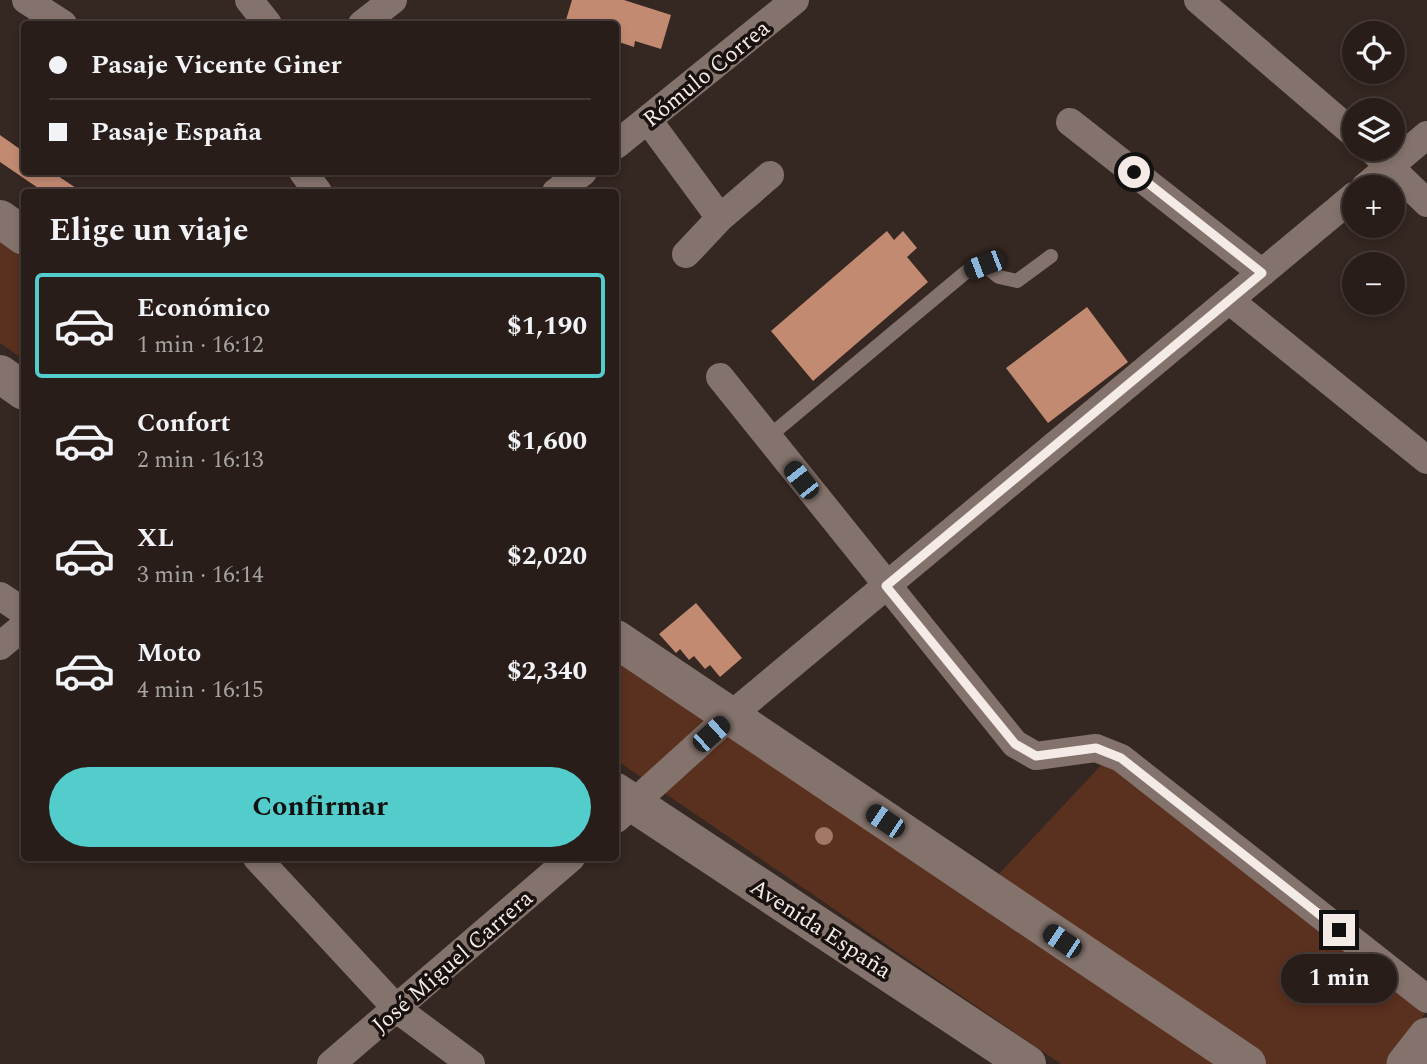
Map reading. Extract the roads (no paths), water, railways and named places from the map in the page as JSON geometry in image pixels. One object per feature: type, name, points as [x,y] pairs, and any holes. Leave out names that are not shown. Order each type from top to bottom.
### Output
[{"type":"main road","points":[[0,219],[21,234]]},
{"type":"main road","points":[[0,374],[21,389]]},
{"type":"main road","points":[[619,641],[1247,1064]]},
{"type":"main road","name":"Avenida España","points":[[622,805],[1027,1064]]},
{"type":"street","points":[[26,0],[58,21]]},
{"type":"street","points":[[249,0],[266,21]]},
{"type":"street","points":[[366,21],[393,0]]},
{"type":"street","name":"Rómulo Correa","points":[[619,143],[795,0]]},
{"type":"street","points":[[1198,0],[1342,124]]},
{"type":"street","points":[[648,120],[720,218]]},
{"type":"street","points":[[1070,122],[1262,273]]},
{"type":"street","points":[[1405,146],[1427,135]]},
{"type":"street","points":[[1385,161],[1427,203]]},
{"type":"street","points":[[560,189],[579,175]]},
{"type":"street","points":[[686,254],[720,218],[770,175]]},
{"type":"street","points":[[622,805],[1342,206]]},
{"type":"street","points":[[1229,300],[1427,460]]},
{"type":"street","points":[[720,377],[1015,744],[1036,756],[1096,748],[1121,758],[1427,999]]},
{"type":"street","points":[[0,596],[21,610]]},
{"type":"street","points":[[0,646],[21,628]]},
{"type":"street","points":[[260,861],[397,1009],[471,1064]]},
{"type":"street","name":"José Miguel Carrera","points":[[331,1064],[569,861]]},
{"type":"street","points":[[1405,1064],[1427,1036]]},
{"type":"lane","points":[[767,438],[966,272],[984,265],[999,277],[1017,281],[1051,256]]}]
